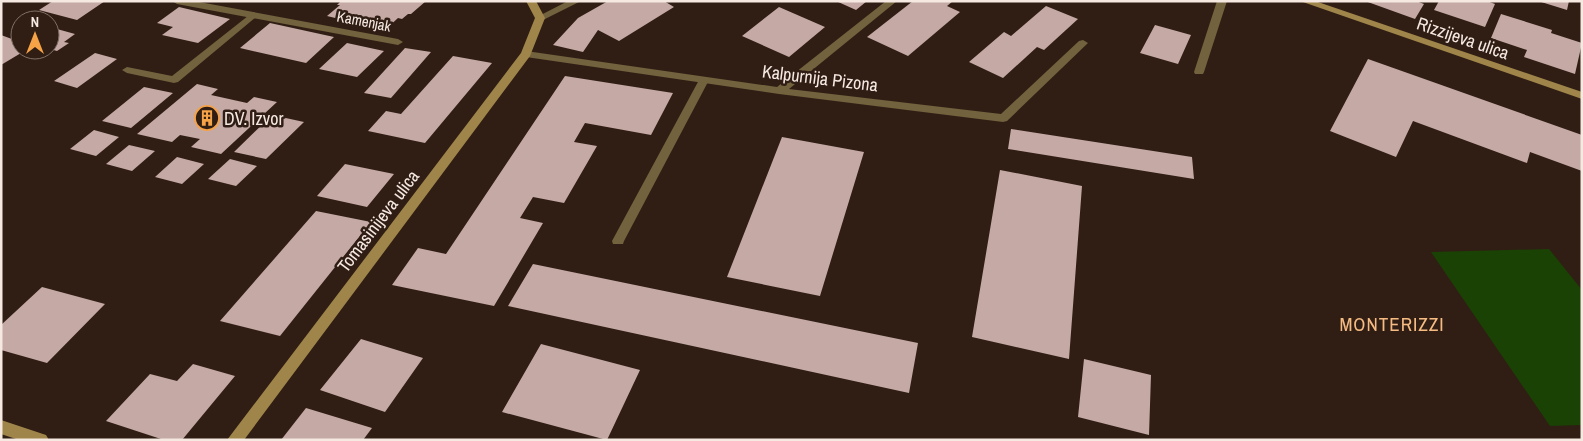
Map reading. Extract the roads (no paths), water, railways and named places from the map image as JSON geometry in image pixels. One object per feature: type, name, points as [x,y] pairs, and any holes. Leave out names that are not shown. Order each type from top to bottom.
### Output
[{"type":"main road","points":[[531,1],[540,18]]},
{"type":"main road","name":"Rizzijeva ulica","points":[[1305,1],[1582,96]]},
{"type":"main road","name":"Tomasinijeva ulica","points":[[234,440],[526,54],[540,18]]},
{"type":"main road","points":[[1,427],[41,440]]},
{"type":"street","name":"Kamenjak","points":[[177,1],[398,42]]},
{"type":"street","points":[[540,18],[576,1]]},
{"type":"street","points":[[778,91],[892,1]]},
{"type":"street","points":[[1199,72],[1222,1]]},
{"type":"street","points":[[128,70],[174,80],[253,15]]},
{"type":"street","name":"Kalpurnija Pizona","points":[[526,54],[778,91],[1003,118],[1083,43]]},
{"type":"street","points":[[618,241],[704,80]]},
{"type":"place","name":"DV. Izvor","points":[[207,118]]},
{"type":"district","name":"MONTERIZZI","points":[[1392,324]]}]
